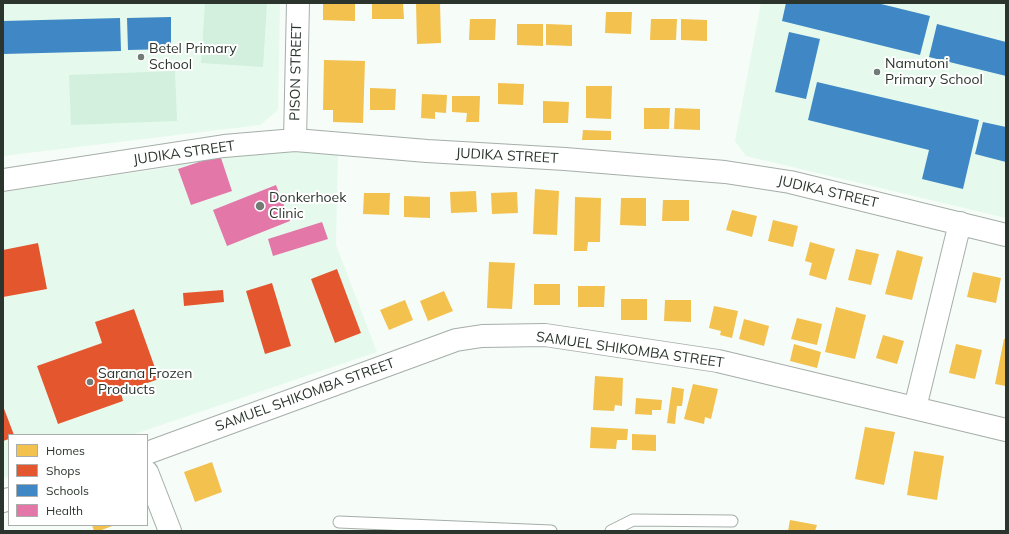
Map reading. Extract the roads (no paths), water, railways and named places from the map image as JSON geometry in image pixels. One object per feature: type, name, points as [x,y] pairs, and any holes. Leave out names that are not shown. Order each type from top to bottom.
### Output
[{"type":"street","name":"PISON STREET","points":[[295,140],[298,3]]},
{"type":"street","name":"JUDIKA STREET","points":[[3,180],[224,146],[295,140],[725,172],[790,182],[1006,235]]},
{"type":"street","points":[[915,408],[960,223]]},
{"type":"street","name":"SAMUEL SHIKOMBA STREET","points":[[148,453],[456,340],[482,336],[545,335],[718,361],[1006,430]]},
{"type":"street","points":[[148,475],[170,531]]},
{"type":"lane","points":[[611,531],[633,520],[732,521]]},
{"type":"lane","points":[[339,522],[471,530],[552,531]]},
{"type":"place","name":"Betel Primary School","points":[[141,57]]},
{"type":"place","name":"Namutoni Primary School","points":[[877,72]]},
{"type":"place","name":"Donkerhoek Clinic","points":[[260,206]]},
{"type":"place","name":"Sarana Frozen Products","points":[[90,382]]}]
